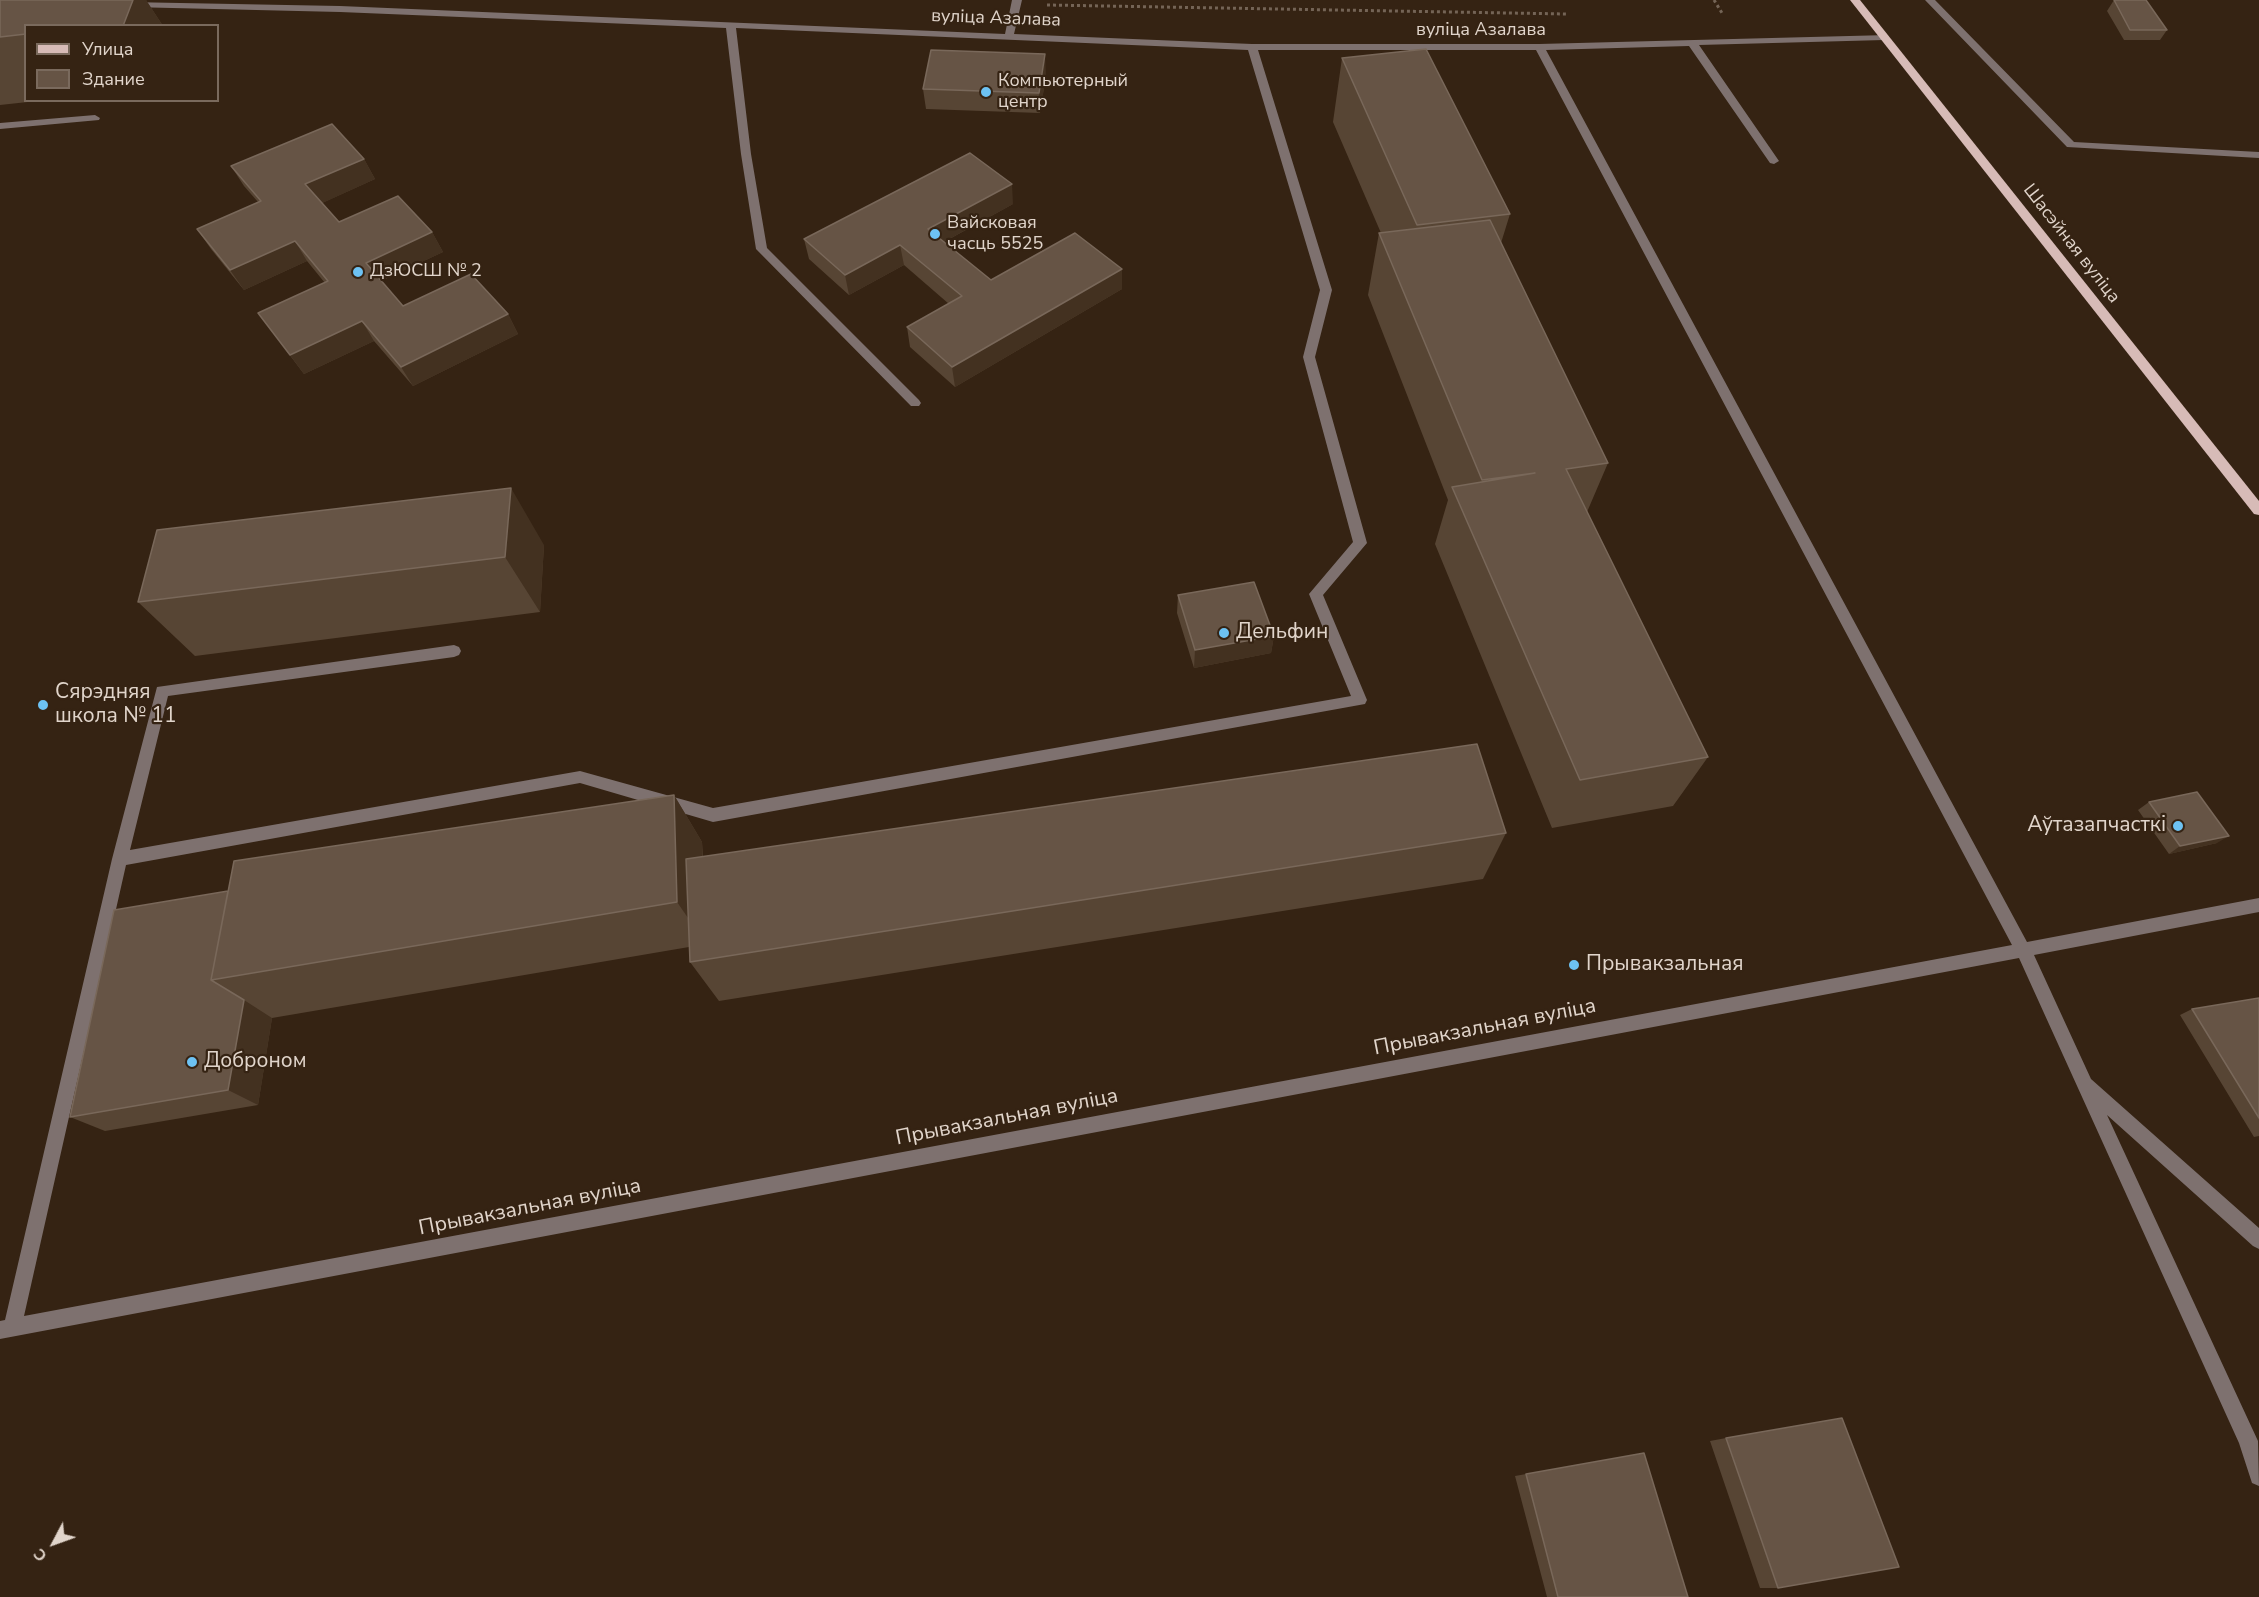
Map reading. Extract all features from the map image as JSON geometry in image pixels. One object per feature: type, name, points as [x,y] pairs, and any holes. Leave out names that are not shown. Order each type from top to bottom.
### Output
[{"type":"main road","name":"Шасэйная вуліца","points":[[1855,0],[2259,510]]},
{"type":"street","points":[[1930,0],[2071,146],[2259,155]]},
{"type":"street","points":[[1009,36],[1016,2]]},
{"type":"street","name":"вуліца Азалава","points":[[117,4],[341,4],[731,25],[1252,47],[1539,47],[1884,37]]},
{"type":"street","points":[[731,25],[746,154],[762,249],[915,403]]},
{"type":"street","points":[[1693,44],[1774,161]]},
{"type":"street","points":[[120,859],[580,777],[713,815],[1360,700],[1316,594],[1359,543],[1310,357],[1326,290],[1252,47]]},
{"type":"street","points":[[1539,47],[2023,950],[2248,1441],[2259,1476]]},
{"type":"street","points":[[0,126],[95,118]]},
{"type":"street","points":[[6,1329],[162,691],[454,651]]},
{"type":"street","name":"Прывакзальная вуліца","points":[[6,1329],[2259,904]]},
{"type":"street","points":[[2084,1082],[2259,1240]]},
{"type":"path","points":[[1016,2],[1570,14]]},
{"type":"building","points":[[0,0],[133,0],[124,24],[24,24],[24,34],[0,37]]},
{"type":"building","points":[[2114,0],[2146,0],[2167,30],[2130,30]]},
{"type":"building","points":[[1426,49],[1510,214],[1417,225],[1342,58]]},
{"type":"building","points":[[931,50],[1045,54],[1039,93],[923,89]]},
{"type":"building","name":"ДзЮСШ № 2","points":[[332,124],[364,159],[305,184],[339,222],[398,196],[432,232],[366,263],[403,306],[471,274],[508,314],[401,367],[362,321],[290,355],[258,313],[328,281],[295,241],[230,270],[197,229],[261,201],[231,166]]},
{"type":"building","points":[[970,153],[1012,184],[928,229],[991,280],[1075,233],[1122,269],[952,367],[907,327],[962,296],[900,245],[845,275],[804,239]]},
{"type":"building","points":[[1490,220],[1608,463],[1566,469],[1708,757],[1580,780],[1452,487],[1535,473],[1482,480],[1379,233]]},
{"type":"building","points":[[511,488],[505,557],[138,602],[157,530]]},
{"type":"building","name":"Дельфин","points":[[1254,582],[1274,636],[1195,650],[1178,595]]},
{"type":"building","points":[[1477,744],[1506,833],[690,962],[686,859]]},
{"type":"building","name":"Аўтазапчасткі","points":[[2197,792],[2229,836],[2180,846],[2149,802]]},
{"type":"building","points":[[674,795],[677,902],[211,980],[234,861]]},
{"type":"building","name":"Доброном","points":[[228,891],[211,980],[244,1000],[228,1090],[70,1117],[114,910]]},
{"type":"building","points":[[2259,998],[2259,1118],[2192,1009]]},
{"type":"building","points":[[1842,1418],[1899,1567],[1778,1588],[1726,1438]]},
{"type":"building","points":[[1644,1453],[1688,1597],[1558,1597],[1526,1474]]},
{"type":"place","name":"Компьютерный центр","points":[[986,92]]},
{"type":"place","name":"Вайсковая часць 5525","points":[[935,234]]},
{"type":"place","name":"ДзЮСШ № 2","points":[[358,272]]},
{"type":"place","name":"Дельфин","points":[[1224,633]]},
{"type":"place","name":"Сярэдняя школа № 11","points":[[43,705]]},
{"type":"place","name":"Аўтазапчасткі","points":[[2178,826]]},
{"type":"place","name":"Прывакзальная","points":[[1574,965]]},
{"type":"place","name":"Доброном","points":[[192,1062]]}]
